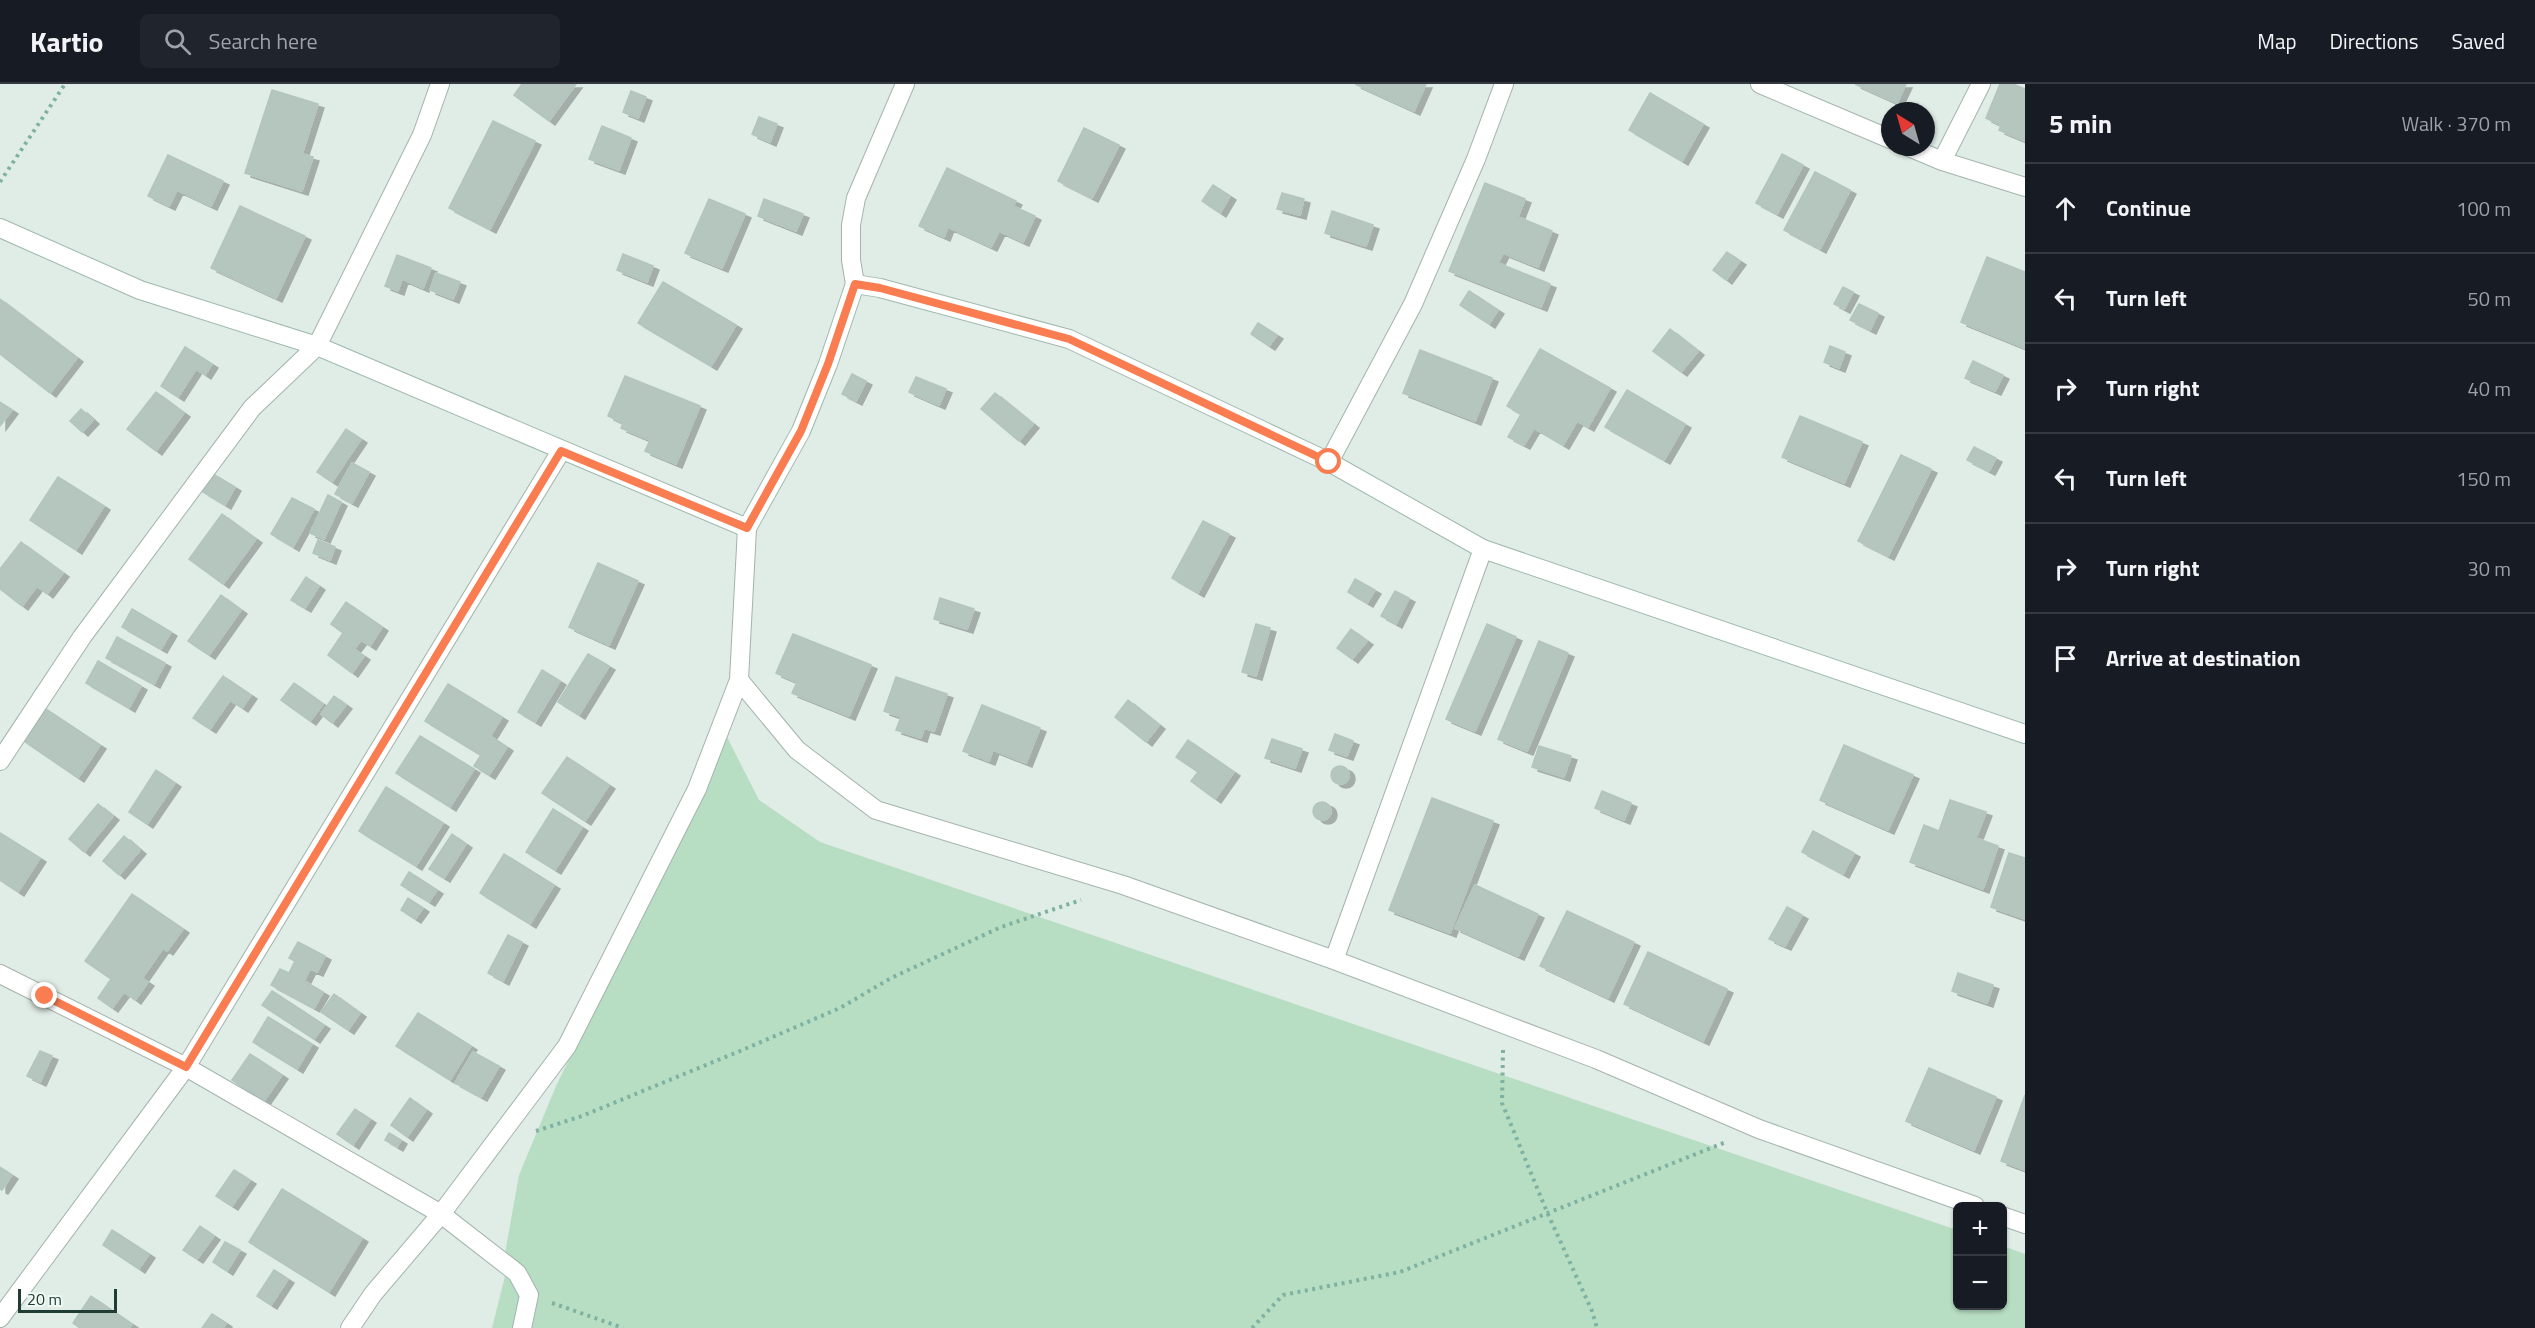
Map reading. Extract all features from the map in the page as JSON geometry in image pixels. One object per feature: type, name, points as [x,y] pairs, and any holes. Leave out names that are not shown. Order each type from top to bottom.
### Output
[{"type":"street","points":[[0,761],[82,637],[252,408],[317,346],[422,135],[440,84]]},
{"type":"street","points":[[351,1328],[374,1294],[441,1214],[567,1046],[697,789],[739,680],[747,528],[801,431],[828,364],[855,284],[851,260],[851,225],[856,198],[905,84]]},
{"type":"street","points":[[1329,462],[1413,304],[1476,159],[1504,84]]},
{"type":"street","points":[[1760,84],[1881,135]]},
{"type":"street","points":[[1942,161],[1981,84]]},
{"type":"street","points":[[1930,156],[2025,187]]},
{"type":"street","points":[[0,228],[140,290],[317,346],[747,528]]},
{"type":"street","points":[[855,284],[880,288],[1069,339],[1329,462],[1483,549],[2025,734]]},
{"type":"street","points":[[0,1318],[186,1067],[561,451]]},
{"type":"street","points":[[1334,960],[1483,549]]},
{"type":"street","points":[[739,680],[797,750],[876,810],[1123,885],[1334,960],[1596,1059],[1759,1129],[1964,1202]]},
{"type":"street","points":[[0,974],[186,1067],[441,1214],[517,1273],[529,1295],[522,1328]]},
{"type":"street","points":[[2007,1218],[2025,1224]]},
{"type":"path","points":[[0,182],[65,84]]},
{"type":"path","points":[[531,1133],[582,1116],[820,1017],[891,978],[1001,927],[1123,885]]},
{"type":"path","points":[[1504,1025],[1502,1103],[1547,1212],[1592,1311],[1597,1328]]},
{"type":"path","points":[[1252,1328],[1283,1294],[1400,1272],[1759,1129]]},
{"type":"path","points":[[529,1295],[623,1328]]},
{"type":"green space","points":[[727,737],[759,800],[820,842],[1953,1229],[1953,1310],[2007,1310],[2007,1247],[2025,1254],[2025,1328],[492,1328],[506,1272],[502,1270],[519,1175],[556,1086]]},
{"type":"building","points":[[522,84],[576,84],[549,121],[514,95]]},
{"type":"building","points":[[1355,84],[1426,84],[1414,111]]},
{"type":"building","points":[[1855,84],[1906,84],[1897,102]]},
{"type":"building","points":[[2000,84],[2013,84],[2025,89],[2025,141],[1999,130],[2001,125],[1986,118]]},
{"type":"building","points":[[272,90],[318,104],[302,154],[313,157],[302,191],[245,173]]},
{"type":"building","points":[[631,91],[646,97],[638,118],[623,112]]},
{"type":"building","points":[[1650,93],[1703,124],[1682,161],[1629,130]]},
{"type":"building","points":[[759,117],[777,124],[770,142],[752,134]]},
{"type":"building","points":[[493,121],[535,141],[490,229],[449,208]]},
{"type":"building","points":[[602,126],[631,138],[619,170],[589,159]]},
{"type":"building","points":[[1084,128],[1119,145],[1092,198],[1058,181]]},
{"type":"building","points":[[1782,154],[1803,165],[1777,214],[1756,203]]},
{"type":"building","points":[[168,155],[223,181],[211,206],[177,190],[169,206],[148,196]]},
{"type":"building","points":[[947,168],[1016,201],[1013,206],[1035,216],[1023,242],[999,231],[991,247],[948,227],[944,237],[919,226]]},
{"type":"building","points":[[1815,172],[1850,190],[1820,249],[1784,230]]},
{"type":"building","points":[[1485,183],[1525,199],[1518,217],[1552,231],[1538,267],[1503,253],[1498,263],[1550,284],[1541,307],[1449,271]]},
{"type":"building","points":[[1213,185],[1230,196],[1220,213],[1202,201]]},
{"type":"building","points":[[1282,193],[1304,199],[1300,215],[1277,209]]},
{"type":"building","points":[[709,199],[745,214],[722,268],[685,253]]},
{"type":"building","points":[[764,199],[803,214],[796,231],[758,216]]},
{"type":"building","points":[[240,206],[305,236],[276,298],[211,268]]},
{"type":"building","points":[[1332,211],[1373,225],[1366,246],[1325,233]]},
{"type":"building","points":[[1727,252],[1740,261],[1726,280],[1713,270]]},
{"type":"building","points":[[623,254],[653,266],[647,282],[617,270]]},
{"type":"building","points":[[397,255],[431,268],[423,288],[402,279],[398,291],[385,286]]},
{"type":"building","points":[[1987,257],[2025,272],[2025,348],[1961,322]]},
{"type":"building","points":[[436,273],[460,282],[453,299],[430,290]]},
{"type":"building","points":[[663,282],[736,325],[711,366],[638,323]]},
{"type":"building","points":[[1843,287],[1853,292],[1844,309],[1834,304]]},
{"type":"building","points":[[1469,291],[1498,310],[1489,324],[1460,305]]},
{"type":"building","points":[[0,299],[77,358],[50,393],[0,354]]},
{"type":"building","points":[[1859,304],[1878,313],[1870,330],[1850,320]]},
{"type":"building","points":[[1258,323],[1277,335],[1269,346],[1251,334]]},
{"type":"building","points":[[1670,329],[1698,351],[1681,372],[1653,351]]},
{"type":"building","points":[[1830,346],[1845,352],[1839,368],[1824,362]]},
{"type":"building","points":[[185,347],[212,364],[205,375],[196,369],[178,397],[161,386]]},
{"type":"building","points":[[1540,349],[1610,388],[1588,427],[1577,421],[1563,445],[1534,428],[1524,445],[1508,437],[1521,414],[1507,406]]},
{"type":"building","points":[[1420,350],[1492,378],[1475,421],[1403,393]]},
{"type":"building","points":[[1973,361],[2003,375],[1995,391],[1965,378]]},
{"type":"building","points":[[852,374],[866,381],[856,401],[842,394]]},
{"type":"building","points":[[625,376],[700,406],[676,464],[645,451],[650,440],[621,428],[623,423],[608,416]]},
{"type":"building","points":[[916,377],[946,389],[939,405],[909,392]]},
{"type":"building","points":[[1627,390],[1685,424],[1664,460],[1605,427]]},
{"type":"building","points":[[156,392],[184,413],[156,451],[127,429]]},
{"type":"building","points":[[995,393],[1033,424],[1019,441],[981,409]]},
{"type":"building","points":[[0,402],[12,410],[0,426]]},
{"type":"building","points":[[81,409],[93,420],[82,432],[70,421]]},
{"type":"building","points":[[1800,416],[1862,442],[1844,483],[1782,457]]},
{"type":"building","points":[[346,429],[361,439],[332,482],[317,472]]},
{"type":"building","points":[[1974,447],[1996,458],[1989,471],[1967,460]]},
{"type":"building","points":[[1901,455],[1931,469],[1888,556],[1858,541]]},
{"type":"building","points":[[352,463],[369,472],[352,503],[335,494]]},
{"type":"building","points":[[213,474],[235,487],[225,505],[203,492]]},
{"type":"building","points":[[58,477],[104,506],[76,550],[30,520]]},
{"type":"building","points":[[328,495],[341,502],[324,539],[310,533]]},
{"type":"building","points":[[292,498],[314,509],[293,547],[271,534]]},
{"type":"building","points":[[222,514],[256,539],[223,584],[189,559]]},
{"type":"building","points":[[1203,521],[1229,534],[1198,593],[1172,578]]},
{"type":"building","points":[[318,540],[335,547],[330,560],[313,553]]},
{"type":"building","points":[[21,542],[63,573],[47,594],[37,586],[22,606],[0,589],[0,569]]},
{"type":"building","points":[[598,563],[638,581],[609,645],[569,627]]},
{"type":"building","points":[[306,577],[319,586],[305,608],[291,600]]},
{"type":"building","points":[[1355,579],[1375,590],[1367,603],[1348,592]]},
{"type":"building","points":[[1395,591],[1409,598],[1396,624],[1381,616]]},
{"type":"building","points":[[221,595],[241,610],[209,655],[188,641]]},
{"type":"building","points":[[940,598],[974,609],[967,629],[934,619]]},
{"type":"building","points":[[346,602],[382,627],[370,646],[361,640],[354,649],[364,656],[352,673],[328,655],[343,633],[331,624]]},
{"type":"building","points":[[132,609],[171,632],[161,649],[122,627]]},
{"type":"building","points":[[1256,624],[1270,628],[1256,676],[1242,672]]},
{"type":"building","points":[[1487,624],[1516,637],[1475,731],[1446,719]]},
{"type":"building","points":[[1351,629],[1367,641],[1352,659],[1337,648]]},
{"type":"building","points":[[793,634],[871,665],[849,716],[792,693],[797,682],[776,673]]},
{"type":"building","points":[[117,637],[165,663],[154,684],[106,658]]},
{"type":"building","points":[[1539,641],[1568,653],[1527,751],[1498,739]]},
{"type":"building","points":[[588,654],[609,666],[579,715],[558,702]]},
{"type":"building","points":[[98,661],[141,686],[129,708],[86,683]]},
{"type":"building","points":[[542,670],[560,681],[535,722],[518,712]]},
{"type":"building","points":[[223,676],[251,695],[242,708],[230,700],[210,729],[193,718]]},
{"type":"building","points":[[896,677],[947,694],[934,731],[924,728],[921,738],[896,730],[901,717],[884,711]]},
{"type":"building","points":[[294,683],[323,704],[310,721],[281,700]]},
{"type":"building","points":[[448,684],[502,717],[479,754],[425,721]]},
{"type":"building","points":[[334,696],[346,705],[332,723],[321,714]]},
{"type":"building","points":[[1128,700],[1159,725],[1146,742],[1115,717]]},
{"type":"building","points":[[982,705],[1040,728],[1026,763],[993,750],[989,761],[963,751]]},
{"type":"building","points":[[46,709],[100,745],[78,778],[24,741]]},
{"type":"building","points":[[1335,734],[1353,741],[1347,756],[1329,750]]},
{"type":"building","points":[[420,736],[474,769],[450,807],[396,773]]},
{"type":"building","points":[[492,737],[507,747],[489,775],[474,766]]},
{"type":"building","points":[[1272,739],[1302,749],[1295,768],[1265,758]]},
{"type":"building","points":[[1188,740],[1234,772],[1215,799],[1191,781],[1198,772],[1176,757]]},
{"type":"building","points":[[1844,745],[1913,775],[1888,830],[1820,800]]},
{"type":"building","points":[[1539,746],[1571,756],[1564,777],[1532,767]]},
{"type":"building","points":[[567,757],[609,785],[585,821],[542,793]]},
{"type":"building","points":[[1340,766],[1346,769],[1349,775],[1346,781],[1340,784],[1334,781],[1331,775],[1334,769]]},
{"type":"building","points":[[156,770],[175,783],[147,824],[129,812]]},
{"type":"building","points":[[386,787],[443,823],[416,866],[359,831]]},
{"type":"building","points":[[1602,791],[1631,803],[1624,820],[1595,808]]},
{"type":"building","points":[[1432,798],[1493,821],[1450,933],[1389,910]]},
{"type":"building","points":[[1950,800],[1986,812],[1976,838],[1998,846],[1983,889],[1910,862],[1924,825],[1939,831]]},
{"type":"building","points":[[1322,802],[1328,805],[1331,811],[1328,817],[1322,820],[1316,817],[1313,811],[1316,805]]},
{"type":"building","points":[[98,804],[113,816],[84,852],[69,839]]},
{"type":"building","points":[[553,809],[582,827],[555,870],[526,852]]},
{"type":"building","points":[[1813,831],[1854,853],[1843,874],[1802,852]]},
{"type":"building","points":[[0,833],[40,858],[18,892],[0,880]]},
{"type":"building","points":[[452,834],[466,844],[444,878],[429,869]]},
{"type":"building","points":[[124,836],[140,850],[119,875],[103,861]]},
{"type":"building","points":[[2009,853],[2025,858],[2025,919],[1991,907]]},
{"type":"building","points":[[504,854],[554,885],[530,924],[480,893]]},
{"type":"building","points":[[409,872],[437,890],[429,902],[401,885]]},
{"type":"building","points":[[1475,885],[1538,914],[1518,956],[1455,928]]},
{"type":"building","points":[[132,894],[183,929],[167,951],[163,948],[142,978],[148,982],[135,1000],[124,992],[112,1008],[98,998],[111,979],[85,961]]},
{"type":"building","points":[[408,898],[423,908],[415,919],[401,910]]},
{"type":"building","points":[[1787,907],[1802,915],[1785,946],[1769,939]]},
{"type":"building","points":[[1567,911],[1634,942],[1608,998],[1540,966]]},
{"type":"building","points":[[508,935],[522,942],[503,981],[488,973]]},
{"type":"building","points":[[298,942],[325,956],[317,972],[310,969],[304,981],[323,992],[314,1008],[271,985],[280,969],[289,973],[295,961],[289,958]]},
{"type":"building","points":[[1648,952],[1727,989],[1703,1041],[1624,1004]]},
{"type":"building","points":[[1958,973],[1993,985],[1987,1003],[1952,991]]},
{"type":"building","points":[[272,991],[324,1025],[314,1039],[262,1005]]},
{"type":"building","points":[[334,994],[360,1013],[348,1030],[321,1012]]},
{"type":"building","points":[[418,1013],[471,1046],[450,1080],[396,1046]]},
{"type":"building","points":[[268,1017],[312,1044],[297,1069],[253,1042]]},
{"type":"building","points":[[40,1051],[52,1056],[40,1082],[27,1076]]},
{"type":"building","points":[[473,1052],[499,1066],[481,1097],[455,1083]]},
{"type":"building","points":[[250,1054],[282,1075],[264,1101],[232,1080]]},
{"type":"building","points":[[1929,1068],[1996,1097],[1974,1150],[1906,1121]]},
{"type":"building","points":[[2025,1095],[2025,1170],[2001,1161]]},
{"type":"building","points":[[410,1098],[426,1110],[407,1137],[391,1125]]},
{"type":"building","points":[[355,1109],[370,1119],[353,1145],[337,1134]]},
{"type":"building","points":[[389,1133],[401,1140],[397,1147],[385,1140]]},
{"type":"building","points":[[0,1167],[12,1175],[2,1190],[0,1189]]},
{"type":"building","points":[[234,1170],[250,1180],[232,1206],[216,1196]]},
{"type":"building","points":[[282,1189],[362,1238],[329,1292],[249,1242]]},
{"type":"building","points":[[200,1226],[214,1236],[197,1259],[183,1250]]},
{"type":"building","points":[[112,1230],[149,1254],[139,1269],[103,1245]]},
{"type":"building","points":[[225,1242],[240,1250],[227,1271],[213,1262]]},
{"type":"building","points":[[274,1270],[288,1279],[271,1305],[257,1296]]},
{"type":"building","points":[[91,1296],[132,1324],[129,1328],[80,1328],[73,1323]]},
{"type":"building","points":[[212,1314],[226,1323],[223,1328],[202,1328]]},
{"type":"route","points":[[45,996],[186,1067],[561,451],[747,528],[801,431],[828,364],[855,284],[880,288],[1069,339],[1329,462]]}]
